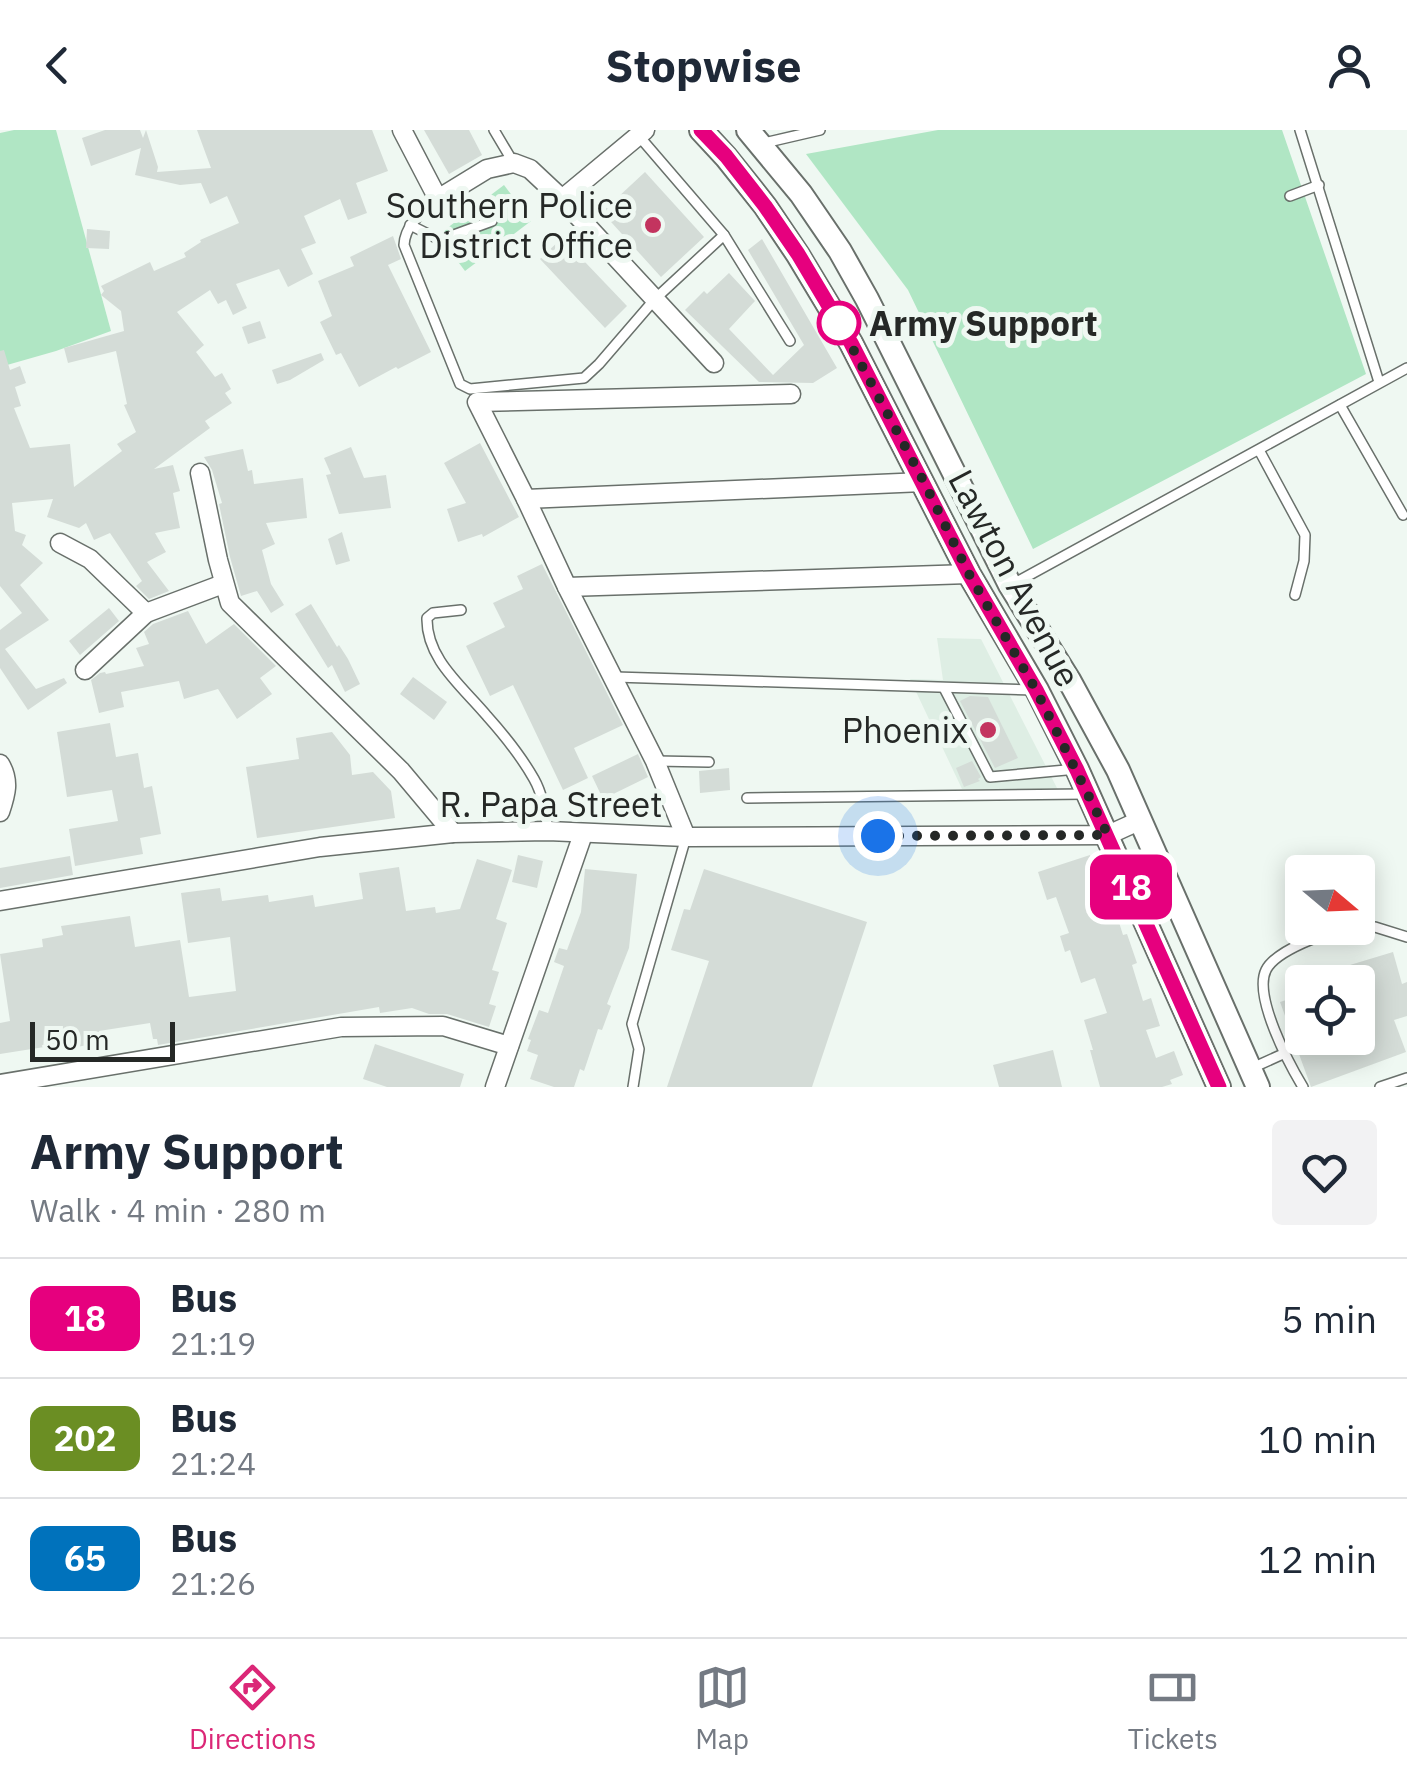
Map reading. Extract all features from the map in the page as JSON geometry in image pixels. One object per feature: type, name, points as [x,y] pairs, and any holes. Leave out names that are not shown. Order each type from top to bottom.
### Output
[{"type":"main road","name":"Lawton Avenue","points":[[701,130],[736,169],[798,254],[851,343],[969,574],[1036,690],[1089,794],[1220,1087]]},
{"type":"main road","name":"Lawton Avenue","points":[[755,137],[811,208],[867,299],[1010,586],[1069,680],[1118,770],[1254,1078]]},
{"type":"street","points":[[402,130],[438,198],[487,169],[514,163],[530,169],[562,198],[714,363]]},
{"type":"street","points":[[562,198],[642,133]]},
{"type":"street","points":[[686,837],[655,761],[477,402],[791,394]]},
{"type":"street","points":[[200,473],[230,604],[401,771],[453,833]]},
{"type":"street","points":[[526,498],[924,482]]},
{"type":"street","points":[[60,544],[90,559],[146,613]]},
{"type":"street","points":[[567,587],[969,574]]},
{"type":"street","points":[[84,670],[146,613],[223,584]]},
{"type":"street","points":[[0,764],[7,792],[0,812]]},
{"type":"street","points":[[1108,835],[1141,820]]},
{"type":"street","name":"R. Papa Street","points":[[0,902],[320,847],[453,833],[548,831],[686,837],[1108,835]]},
{"type":"street","points":[[495,1087],[584,834]]},
{"type":"street","points":[[0,1084],[342,1027],[442,1026],[509,1046]]},
{"type":"lane","points":[[494,130],[514,163]]},
{"type":"lane","points":[[755,137],[820,130]]},
{"type":"lane","points":[[1300,130],[1378,382]]},
{"type":"lane","points":[[642,133],[724,236],[790,340]]},
{"type":"lane","points":[[1290,196],[1319,185]]},
{"type":"lane","points":[[438,198],[410,225],[404,245],[460,384],[470,388],[584,378],[655,299],[724,236]]},
{"type":"lane","points":[[410,225],[443,239],[492,221]]},
{"type":"lane","points":[[1010,586],[1407,368]]},
{"type":"lane","points":[[1340,405],[1403,515]]},
{"type":"lane","points":[[1258,450],[1304,535],[1304,562],[1295,595]]},
{"type":"lane","points":[[461,610],[433,612],[427,618],[436,656],[510,743],[536,781],[548,831]]},
{"type":"lane","points":[[613,677],[1036,690]]},
{"type":"lane","points":[[944,688],[990,777],[1077,770]]},
{"type":"lane","points":[[655,761],[708,762]]},
{"type":"lane","points":[[747,798],[1089,794]]},
{"type":"lane","points":[[633,1087],[639,1049],[632,1024],[686,837]]},
{"type":"lane","points":[[1375,927],[1407,937]]},
{"type":"lane","points":[[1301,945],[1272,960],[1263,974],[1262,991],[1284,1054],[1304,1087]]},
{"type":"lane","points":[[1254,1078],[1284,1054]]},
{"type":"lane","points":[[1380,1087],[1407,1078]]},
{"type":"shaded area","points":[[937,638],[981,639],[1058,790],[962,789],[910,679],[943,680]]},
{"type":"green space","points":[[56,130],[111,331],[0,367],[0,133]]},
{"type":"green space","points":[[938,130],[1282,130],[1366,374],[1033,549],[908,290],[806,154]]},
{"type":"green space","points":[[504,185],[531,221],[465,271],[438,235]]},
{"type":"building","points":[[105,130],[140,130],[143,138],[146,130],[157,172],[211,168],[197,130],[372,130],[388,171],[356,183],[367,213],[348,220],[340,199],[304,216],[316,243],[301,249],[313,274],[288,287],[279,269],[236,284],[247,308],[233,315],[226,300],[218,304],[210,290],[177,312],[204,345],[196,352],[215,377],[222,373],[231,389],[225,393],[232,403],[205,421],[210,428],[154,469],[173,465],[180,491],[173,493],[180,528],[155,533],[166,552],[147,562],[169,591],[149,599],[136,586],[142,581],[110,533],[94,540],[86,523],[79,528],[47,517],[53,499],[12,503],[15,531],[26,535],[22,545],[43,563],[20,585],[49,620],[5,649],[36,689],[64,678],[67,683],[28,710],[0,668],[0,630],[22,613],[0,586],[0,351],[4,350],[10,370],[20,366],[26,383],[15,387],[21,406],[14,408],[30,448],[70,444],[74,487],[122,451],[117,444],[136,432],[124,405],[127,404],[116,351],[68,363],[64,348],[124,331],[121,311],[101,295],[101,286],[150,262],[154,271],[186,257],[184,253],[200,240],[239,223],[227,196],[210,204],[201,183],[180,185],[135,175],[141,148],[91,166],[82,138]]},
{"type":"building","points":[[424,130],[469,130],[482,155],[449,174]]},
{"type":"building","name":"Southern Police District Office","points":[[645,172],[704,237],[661,277],[602,212]]},
{"type":"building","points":[[87,229],[110,231],[109,249],[86,248]]},
{"type":"building","points":[[393,236],[401,259],[388,265],[431,352],[359,387],[341,353],[336,355],[320,322],[332,316],[318,281],[354,266],[350,257]]},
{"type":"building","points":[[562,238],[627,306],[605,328],[540,259]]},
{"type":"building","points":[[762,239],[837,368],[813,383],[759,382],[685,310],[729,273],[755,301],[729,329],[773,375],[804,345],[748,250]]},
{"type":"building","points":[[260,321],[266,338],[248,344],[242,327]]},
{"type":"building","points":[[321,353],[324,360],[277,384],[272,370]]},
{"type":"building","points":[[480,443],[519,517],[483,537],[482,534],[458,542],[447,509],[466,503],[444,463]]},
{"type":"building","points":[[351,447],[364,478],[386,475],[391,508],[339,514],[324,458]]},
{"type":"building","points":[[243,449],[254,484],[303,478],[307,518],[266,523],[275,544],[262,550],[271,584],[284,605],[271,613],[257,591],[241,596],[219,504],[222,503],[204,457]]},
{"type":"building","points":[[342,532],[350,561],[336,565],[328,539]]},
{"type":"building","points":[[542,564],[623,725],[574,748],[588,778],[563,790],[513,685],[490,696],[466,646],[505,627],[493,603],[523,589],[517,576]]},
{"type":"building","points":[[311,604],[360,684],[345,692],[332,665],[328,668],[295,614]]},
{"type":"building","points":[[109,608],[119,621],[80,655],[69,641]]},
{"type":"building","points":[[188,611],[206,644],[234,624],[276,666],[260,678],[272,694],[237,719],[218,689],[184,699],[179,681],[121,692],[124,707],[99,713],[91,680],[100,673],[144,666],[136,648],[149,644],[144,632],[153,624]]},
{"type":"building","points":[[413,677],[447,702],[434,720],[400,694]]},
{"type":"building","name":"Phoenix","points":[[970,696],[988,697],[1018,758],[995,768],[960,701]]},
{"type":"building","points":[[110,723],[116,757],[138,753],[144,788],[152,786],[161,834],[140,838],[143,854],[75,866],[69,829],[118,821],[112,790],[67,797],[57,732]]},
{"type":"building","points":[[332,732],[350,755],[352,775],[373,772],[391,791],[395,818],[257,838],[246,767],[299,759],[296,738]]},
{"type":"building","points":[[638,754],[648,777],[603,799],[592,776]]},
{"type":"building","points":[[972,761],[980,781],[964,787],[956,768]]},
{"type":"building","points":[[729,768],[730,790],[700,793],[699,771]]},
{"type":"building","points":[[518,855],[543,861],[537,888],[512,882]]},
{"type":"building","points":[[1090,855],[1112,917],[1117,916],[1123,935],[1127,934],[1143,1001],[1151,998],[1160,1026],[1146,1030],[1156,1058],[1174,1051],[1183,1075],[1170,1080],[1172,1084],[1100,1087],[1084,1020],[1107,1013],[1095,978],[1081,983],[1070,950],[1065,952],[1060,936],[1069,933],[1056,897],[1047,900],[1038,872]]},
{"type":"building","points":[[70,856],[73,875],[0,888],[0,868]]},
{"type":"building","points":[[477,859],[512,870],[496,919],[507,923],[492,970],[499,972],[489,1004],[496,1006],[489,1027],[412,1008],[380,1013],[379,1007],[158,1045],[150,1023],[99,1031],[100,1043],[0,1054],[0,1023],[10,1021],[0,954],[43,947],[42,939],[63,935],[61,926],[130,916],[135,947],[180,940],[189,997],[236,991],[230,937],[188,943],[181,893],[220,888],[222,901],[268,895],[269,902],[313,895],[315,907],[363,899],[359,873],[399,867],[406,911],[435,907],[436,913],[460,909]]},
{"type":"building","points":[[585,869],[637,874],[629,948],[607,1004],[611,1006],[602,1030],[598,1029],[584,1071],[580,1069],[574,1087],[554,1087],[530,1079],[538,1055],[527,1051],[531,1040],[528,1039],[539,1010],[548,1013],[564,966],[554,962],[559,948],[567,950],[581,912]]},
{"type":"building","points":[[704,869],[867,922],[812,1087],[667,1087],[709,961],[671,950],[684,909],[690,910]]},
{"type":"building","points":[[1393,952],[1402,984],[1407,982],[1407,1016],[1394,1020],[1406,1052],[1311,1087],[1299,1055],[1375,1055],[1375,965],[1350,965]]},
{"type":"building","points":[[375,1044],[464,1074],[460,1087],[387,1087],[363,1079]]},
{"type":"building","points":[[1053,1050],[1062,1087],[999,1087],[993,1065]]},
{"type":"bus line","name":"18","points":[[701,130],[765,206],[851,343],[969,574],[1077,770],[1219,1087]]},
{"type":"place","name":"Southern Police District Office","points":[[653,225]]},
{"type":"place","name":"Army Support","points":[[839,323]]},
{"type":"place","name":"Phoenix","points":[[988,730]]},
{"type":"route","points":[[839,323],[969,574],[1036,690],[1108,835],[878,836]]}]
